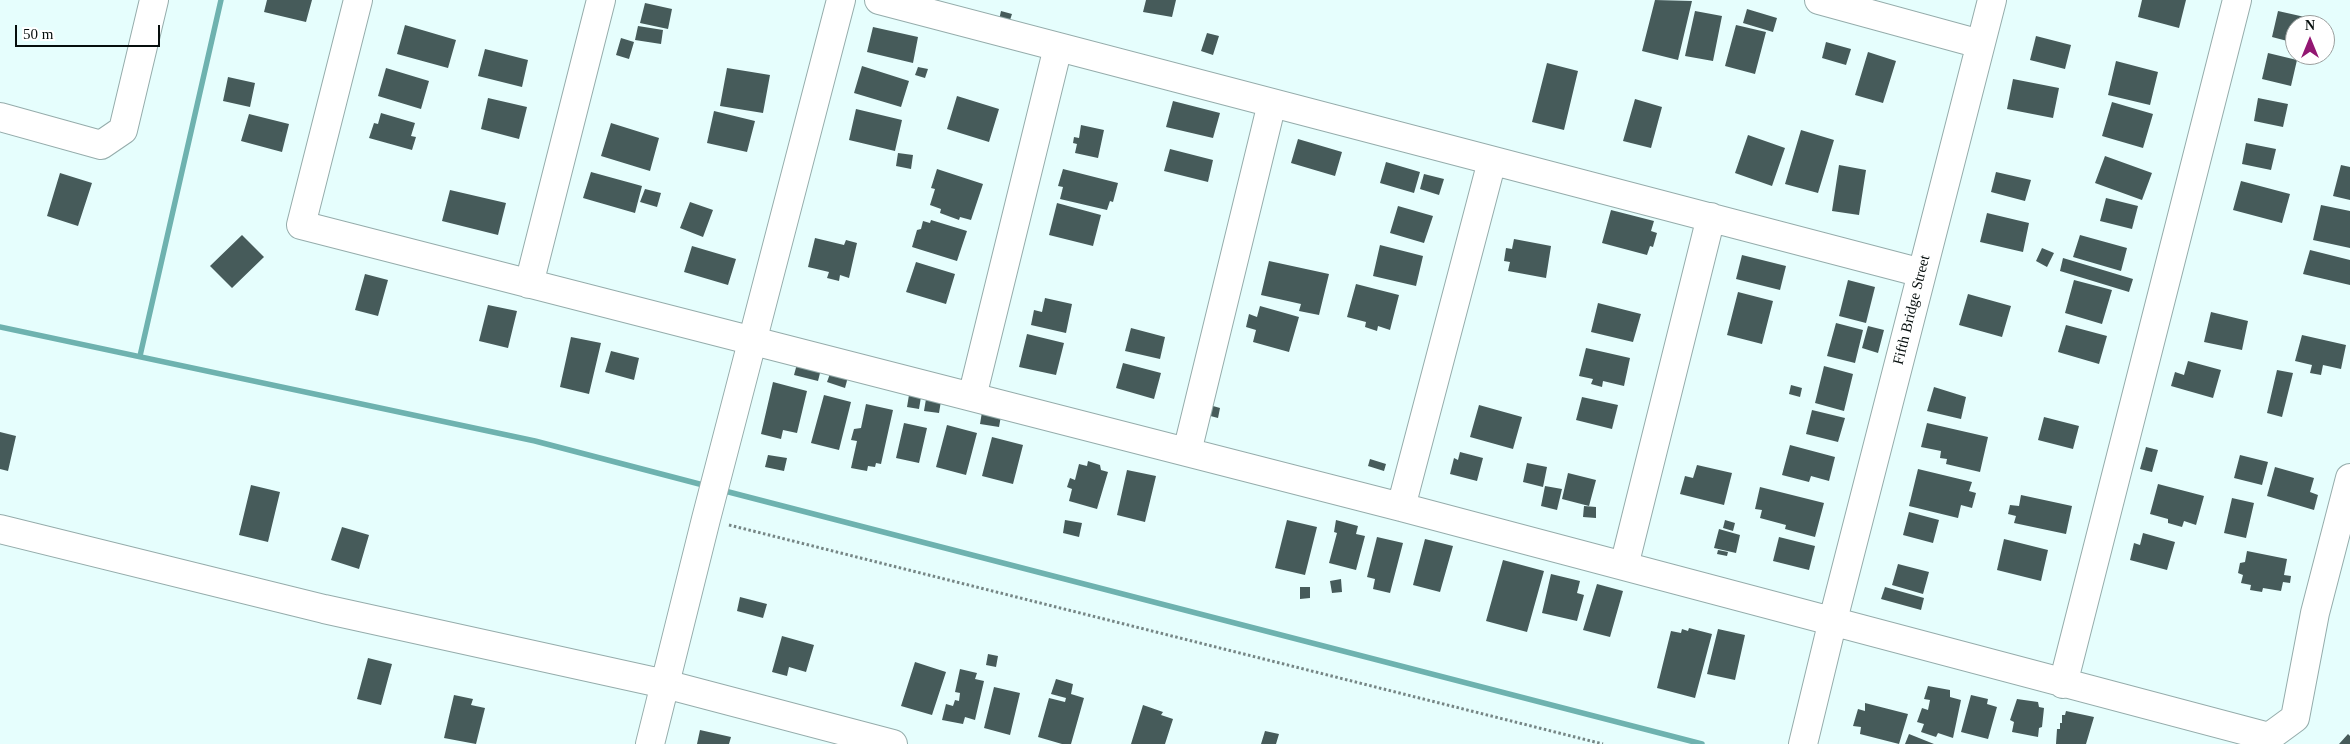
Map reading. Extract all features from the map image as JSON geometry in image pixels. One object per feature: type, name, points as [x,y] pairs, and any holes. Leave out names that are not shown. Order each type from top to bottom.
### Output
[{"type":"street","points":[[0,117],[101,145],[123,130],[154,0]]},
{"type":"street","points":[[358,0],[301,225],[1401,507],[1833,620],[2063,684],[2269,737],[2295,718],[2315,613],[2350,478]]},
{"type":"street","points":[[529,284],[602,0]]},
{"type":"street","points":[[650,744],[706,519],[841,0]]},
{"type":"street","points":[[878,0],[1922,273]]},
{"type":"street","points":[[1819,0],[1980,44]]},
{"type":"street","name":"Fifth Bridge Street","points":[[1803,744],[1992,0]]},
{"type":"street","points":[[2063,684],[2237,0]]},
{"type":"street","points":[[972,397],[1058,47]]},
{"type":"street","points":[[1187,452],[1272,103]]},
{"type":"street","points":[[1401,507],[1492,160]]},
{"type":"street","points":[[1624,566],[1711,217]]},
{"type":"street","points":[[0,529],[324,609],[665,684],[893,744]]},
{"type":"path","points":[[706,519],[1604,744]]},
{"type":"building","points":[[267,0],[312,0],[306,22],[264,12]]},
{"type":"building","points":[[1146,0],[1176,0],[1172,17],[1143,12]]},
{"type":"building","points":[[1655,0],[1692,1],[1678,60],[1642,51]]},
{"type":"building","points":[[2142,0],[2186,0],[2179,28],[2138,17]]},
{"type":"building","points":[[645,3],[672,9],[668,29],[640,23]]},
{"type":"building","points":[[1747,9],[1777,18],[1773,32],[1743,23]]},
{"type":"building","points":[[1001,11],[1012,14],[1009,23],[999,20]]},
{"type":"building","points":[[1695,11],[1722,16],[1713,61],[1685,56]]},
{"type":"building","points":[[2278,11],[2296,15],[2285,15],[2285,40],[2272,37]]},
{"type":"building","points":[[405,25],[456,40],[448,68],[397,54]]},
{"type":"building","points":[[1736,25],[1766,32],[1755,74],[1725,66]]},
{"type":"building","points":[[638,26],[663,30],[661,44],[635,40]]},
{"type":"building","points":[[873,27],[918,37],[913,63],[867,52]]},
{"type":"building","points":[[1207,33],[1219,36],[1213,55],[1201,51]]},
{"type":"building","points":[[2036,36],[2071,45],[2065,69],[2030,60]]},
{"type":"building","points":[[621,38],[634,42],[629,59],[616,55]]},
{"type":"building","points":[[1826,42],[1851,49],[1846,65],[1822,58]]},
{"type":"building","points":[[485,49],[528,60],[522,87],[478,76]]},
{"type":"building","points":[[1868,52],[1896,61],[1883,103],[1855,95]]},
{"type":"building","points":[[2268,53],[2285,57],[2285,65],[2296,65],[2291,86],[2262,79]]},
{"type":"building","points":[[2116,61],[2158,72],[2150,105],[2108,95]]},
{"type":"building","points":[[1547,63],[1578,71],[1564,130],[1532,122]]},
{"type":"building","points":[[862,66],[909,81],[901,107],[854,93]]},
{"type":"building","points":[[918,67],[928,69],[925,78],[915,75]]},
{"type":"building","points":[[386,68],[429,81],[421,109],[378,96]]},
{"type":"building","points":[[727,68],[770,75],[763,113],[720,106]]},
{"type":"building","points":[[228,77],[255,83],[250,107],[223,101]]},
{"type":"building","points":[[2013,79],[2059,88],[2053,118],[2007,109]]},
{"type":"building","points":[[957,96],[999,109],[989,142],[947,129]]},
{"type":"building","points":[[488,98],[527,107],[519,139],[481,129]]},
{"type":"building","points":[[2258,98],[2288,104],[2283,127],[2254,121]]},
{"type":"building","points":[[1635,99],[1662,107],[1651,148],[1623,141]]},
{"type":"building","points":[[1173,101],[1220,113],[1213,138],[1166,127]]},
{"type":"building","points":[[2112,102],[2153,114],[2143,148],[2102,136]]},
{"type":"building","points":[[856,109],[902,120],[895,151],[849,140]]},
{"type":"building","points":[[714,111],[755,121],[747,152],[707,143]]},
{"type":"building","points":[[381,113],[415,123],[411,136],[416,137],[412,150],[369,138],[374,123],[378,124]]},
{"type":"building","points":[[249,114],[289,124],[282,152],[241,141]]},
{"type":"building","points":[[611,123],[659,138],[650,171],[601,156]]},
{"type":"building","points":[[1081,125],[1104,130],[1098,158],[1075,153],[1077,144],[1073,143],[1074,137],[1079,138]]},
{"type":"building","points":[[1801,130],[1834,140],[1818,193],[1785,184]]},
{"type":"building","points":[[1748,135],[1785,148],[1772,186],[1735,173]]},
{"type":"building","points":[[1298,139],[1342,152],[1335,176],[1291,163]]},
{"type":"building","points":[[2246,143],[2276,149],[2271,170],[2242,164]]},
{"type":"building","points":[[1170,149],[1213,160],[1208,182],[1164,171]]},
{"type":"building","points":[[898,153],[913,155],[911,169],[896,166]]},
{"type":"building","points":[[2105,156],[2152,173],[2142,200],[2095,183]]},
{"type":"building","points":[[1386,162],[1420,172],[1414,193],[1380,183]]},
{"type":"building","points":[[1839,165],[1866,170],[1859,215],[1832,211]]},
{"type":"building","points":[[2341,165],[2350,167],[2350,200],[2333,196]]},
{"type":"building","points":[[937,169],[983,184],[971,220],[960,217],[959,220],[940,213],[941,209],[930,205],[935,189],[931,188]]},
{"type":"building","points":[[1063,169],[1118,183],[1113,202],[1110,201],[1107,210],[1060,199],[1063,187],[1058,186]]},
{"type":"building","points":[[591,172],[642,186],[635,213],[583,198]]},
{"type":"building","points":[[1996,172],[2031,180],[2025,201],[1991,192]]},
{"type":"building","points":[[60,173],[92,183],[78,226],[47,216]]},
{"type":"building","points":[[1424,174],[1444,179],[1439,195],[1420,189]]},
{"type":"building","points":[[2241,181],[2290,194],[2282,223],[2233,210]]},
{"type":"building","points":[[645,189],[661,193],[657,207],[640,202]]},
{"type":"building","points":[[450,190],[506,203],[498,235],[442,221]]},
{"type":"building","points":[[2106,198],[2138,206],[2132,229],[2100,221]]},
{"type":"building","points":[[690,202],[713,210],[703,237],[680,228]]},
{"type":"building","points":[[1057,203],[1101,215],[1093,246],[1049,235]]},
{"type":"building","points":[[2321,205],[2350,211],[2350,248],[2313,240]]},
{"type":"building","points":[[1398,206],[1433,216],[1424,243],[1390,233]]},
{"type":"building","points":[[1611,210],[1654,221],[1651,231],[1657,233],[1653,247],[1650,246],[1647,255],[1602,243]]},
{"type":"building","points":[[1987,213],[2029,223],[2023,252],[1980,242]]},
{"type":"building","points":[[931,220],[967,231],[957,261],[912,247],[917,230],[921,229],[923,221],[930,223]]},
{"type":"building","points":[[242,235],[264,257],[232,288],[210,266]]},
{"type":"building","points":[[2080,235],[2127,248],[2121,271],[2073,257]]},
{"type":"building","points":[[815,238],[844,245],[846,240],[857,243],[849,278],[840,275],[839,281],[827,278],[829,272],[808,267]]},
{"type":"building","points":[[1514,239],[1551,246],[1546,278],[1508,271],[1510,262],[1504,261],[1506,248],[1512,249]]},
{"type":"building","points":[[1380,245],[1423,256],[1416,286],[1373,276]]},
{"type":"building","points":[[692,246],[736,259],[728,285],[684,272]]},
{"type":"building","points":[[2042,248],[2054,253],[2047,267],[2036,261]]},
{"type":"building","points":[[2310,250],[2350,260],[2350,285],[2303,274]]},
{"type":"building","points":[[1742,255],[1786,266],[1780,290],[1736,279]]},
{"type":"building","points":[[2063,258],[2133,279],[2129,292],[2060,271]]},
{"type":"building","points":[[1269,261],[1329,274],[1319,315],[1299,311],[1301,304],[1261,295]]},
{"type":"building","points":[[916,262],[955,274],[946,304],[906,292]]},
{"type":"building","points":[[365,274],[388,280],[378,316],[355,310]]},
{"type":"building","points":[[1848,280],[1875,287],[1866,323],[1839,316]]},
{"type":"building","points":[[2074,280],[2112,290],[2102,324],[2065,313]]},
{"type":"building","points":[[1356,284],[1399,295],[1390,330],[1378,326],[1377,331],[1365,327],[1366,322],[1347,317]]},
{"type":"building","points":[[1738,292],[1773,301],[1762,344],[1727,335]]},
{"type":"building","points":[[1968,294],[2011,306],[2002,337],[1959,325]]},
{"type":"building","points":[[1045,298],[1072,304],[1066,333],[1031,325],[1034,310],[1042,312]]},
{"type":"building","points":[[1598,303],[1641,314],[1633,342],[1591,332]]},
{"type":"building","points":[[488,305],[517,311],[508,348],[479,341]]},
{"type":"building","points":[[1260,306],[1299,317],[1289,352],[1253,342],[1256,330],[1246,327],[1249,314],[1257,317]]},
{"type":"building","points":[[2211,312],[2248,321],[2242,350],[2204,342]]},
{"type":"building","points":[[1836,323],[1863,330],[1855,363],[1827,356]]},
{"type":"building","points":[[2066,325],[2107,336],[2099,364],[2058,352]]},
{"type":"building","points":[[1868,326],[1884,330],[1878,353],[1862,348]]},
{"type":"building","points":[[1131,328],[1165,337],[1160,359],[1125,351]]},
{"type":"building","points":[[1027,334],[1064,343],[1056,375],[1019,367]]},
{"type":"building","points":[[2302,335],[2346,345],[2341,369],[2323,365],[2321,375],[2310,373],[2312,365],[2295,361]]},
{"type":"building","points":[[571,337],[601,343],[589,394],[560,387]]},
{"type":"building","points":[[1586,348],[1630,358],[1624,386],[1603,381],[1602,387],[1591,384],[1593,379],[1579,376]]},
{"type":"building","points":[[611,351],[639,358],[634,380],[605,372]]},
{"type":"building","points":[[2188,361],[2221,370],[2213,398],[2171,386],[2175,372],[2184,375]]},
{"type":"building","points":[[1123,363],[1161,373],[1154,399],[1116,388]]},
{"type":"building","points":[[797,364],[821,369],[818,381],[794,375]]},
{"type":"building","points":[[1824,366],[1853,374],[1844,411],[1815,403]]},
{"type":"building","points":[[2277,370],[2293,373],[2282,417],[2267,413]]},
{"type":"building","points":[[831,371],[848,377],[845,388],[827,382]]},
{"type":"building","points":[[773,382],[807,391],[797,433],[783,430],[781,439],[761,434]]},
{"type":"building","points":[[1791,385],[1802,388],[1800,397],[1789,394]]},
{"type":"building","points":[[1934,387],[1966,397],[1961,419],[1927,411]]},
{"type":"building","points":[[824,395],[851,402],[839,450],[811,443]]},
{"type":"building","points":[[909,395],[921,397],[919,409],[907,407]]},
{"type":"building","points":[[1582,397],[1618,405],[1612,429],[1576,420]]},
{"type":"building","points":[[926,399],[941,401],[939,413],[924,411]]},
{"type":"building","points":[[866,404],[893,410],[881,464],[876,463],[875,467],[868,466],[867,471],[851,468],[857,441],[851,440],[854,429],[861,428]]},
{"type":"building","points":[[1206,404],[1220,408],[1218,418],[1203,414]]},
{"type":"building","points":[[1479,405],[1522,417],[1513,449],[1470,437]]},
{"type":"building","points":[[1812,410],[1845,418],[1838,442],[1806,434]]},
{"type":"building","points":[[982,412],[1001,416],[999,427],[980,424]]},
{"type":"building","points":[[2044,417],[2079,426],[2073,449],[2038,440]]},
{"type":"building","points":[[904,423],[927,428],[919,463],[896,458]]},
{"type":"building","points":[[1927,423],[1988,437],[1980,472],[1946,464],[1947,459],[1940,458],[1941,451],[1921,447]]},
{"type":"building","points":[[947,425],[977,433],[966,475],[936,467]]},
{"type":"building","points":[[0,432],[16,436],[8,471],[0,469]]},
{"type":"building","points":[[992,437],[1023,445],[1013,484],[982,476]]},
{"type":"building","points":[[1790,445],[1835,457],[1829,481],[1811,476],[1809,482],[1782,475]]},
{"type":"building","points":[[2146,447],[2158,450],[2152,472],[2140,469]]},
{"type":"building","points":[[1460,452],[1483,458],[1477,481],[1450,474],[1454,458],[1458,460]]},
{"type":"building","points":[[768,455],[787,458],[784,471],[765,467]]},
{"type":"building","points":[[2240,455],[2268,462],[2262,485],[2234,478]]},
{"type":"building","points":[[1370,459],[1386,464],[1384,471],[1368,466]]},
{"type":"building","points":[[1088,461],[1100,465],[1101,470],[1108,472],[1097,509],[1069,501],[1072,489],[1067,487],[1070,478],[1075,480],[1079,464],[1087,466]]},
{"type":"building","points":[[1527,463],[1547,467],[1543,487],[1523,482]]},
{"type":"building","points":[[1697,465],[1732,473],[1724,505],[1680,494],[1685,476],[1693,478]]},
{"type":"building","points":[[2275,467],[2314,478],[2310,492],[2318,495],[2314,510],[2267,496]]},
{"type":"building","points":[[1918,469],[1972,482],[1969,491],[1976,493],[1972,508],[1961,505],[1958,518],[1909,506]]},
{"type":"building","points":[[1127,470],[1156,476],[1145,522],[1117,515]]},
{"type":"building","points":[[1568,473],[1596,480],[1589,506],[1562,499]]},
{"type":"building","points":[[2158,484],[2204,496],[2196,525],[2184,521],[2182,527],[2168,523],[2168,519],[2150,514]]},
{"type":"building","points":[[251,485],[280,492],[268,542],[239,535]]},
{"type":"building","points":[[1545,486],[1562,489],[1557,510],[1541,506]]},
{"type":"building","points":[[1760,487],[1824,503],[1815,537],[1785,529],[1786,525],[1760,518],[1762,510],[1755,509]]},
{"type":"building","points":[[2021,495],[2072,506],[2066,534],[2014,523],[2016,516],[2008,514],[2010,505],[2019,506]]},
{"type":"building","points":[[2232,498],[2254,503],[2246,538],[2224,533]]},
{"type":"building","points":[[1584,506],[1596,507],[1596,518],[1583,517]]},
{"type":"building","points":[[1909,512],[1939,520],[1933,543],[1903,535]]},
{"type":"building","points":[[1065,520],[1082,523],[1079,537],[1063,533]]},
{"type":"building","points":[[1287,520],[1317,527],[1305,575],[1275,568]]},
{"type":"building","points":[[1336,520],[1358,526],[1356,534],[1365,536],[1356,570],[1329,563],[1337,533],[1334,532]]},
{"type":"building","points":[[1725,520],[1735,523],[1733,531],[1723,528]]},
{"type":"building","points":[[342,527],[369,535],[359,569],[331,560]]},
{"type":"building","points":[[1719,529],[1740,535],[1736,553],[1714,548]]},
{"type":"building","points":[[2143,533],[2175,542],[2167,570],[2130,560],[2134,543],[2140,545]]},
{"type":"building","points":[[1377,537],[1403,543],[1390,593],[1373,589],[1375,579],[1367,577]]},
{"type":"building","points":[[1779,537],[1815,546],[1809,570],[1773,561]]},
{"type":"building","points":[[1425,539],[1453,546],[1440,592],[1413,585]]},
{"type":"building","points":[[2004,539],[2048,550],[2041,581],[1997,570]]},
{"type":"building","points":[[1718,550],[1728,552],[1727,556],[1717,554]]},
{"type":"building","points":[[2247,551],[2287,559],[2284,575],[2291,576],[2290,583],[2283,582],[2281,591],[2263,588],[2262,592],[2250,590],[2251,585],[2241,583],[2243,575],[2238,573],[2240,563],[2245,562]]},
{"type":"building","points":[[1503,560],[1544,571],[1527,632],[1486,621]]},
{"type":"building","points":[[1898,564],[1929,572],[1923,594],[1892,585]]},
{"type":"building","points":[[1551,574],[1580,581],[1577,593],[1584,595],[1577,621],[1542,613]]},
{"type":"building","points":[[1341,579],[1342,592],[1332,593],[1330,581]]},
{"type":"building","points":[[1597,584],[1623,591],[1610,637],[1583,630]]},
{"type":"building","points":[[1300,587],[1310,587],[1310,598],[1300,599]]},
{"type":"building","points":[[1885,587],[1924,598],[1921,610],[1881,599]]},
{"type":"building","points":[[740,597],[767,604],[763,618],[737,611]]},
{"type":"building","points":[[1689,628],[1712,634],[1695,698],[1657,688],[1671,631],[1681,633],[1682,629],[1688,631]]},
{"type":"building","points":[[1718,629],[1745,635],[1735,680],[1707,674]]},
{"type":"building","points":[[782,636],[814,645],[806,672],[789,667],[787,676],[772,672]]},
{"type":"building","points":[[988,654],[998,656],[996,667],[986,665]]},
{"type":"building","points":[[368,658],[392,664],[381,705],[357,699]]},
{"type":"building","points":[[915,662],[946,672],[932,715],[901,706]]},
{"type":"building","points":[[960,669],[977,673],[975,679],[984,681],[975,720],[965,717],[963,724],[942,720],[946,704],[953,706],[955,700],[959,701],[960,693],[955,692]]},
{"type":"building","points":[[1056,679],[1073,684],[1071,694],[1084,698],[1071,744],[1062,744],[1038,737],[1049,698],[1065,702],[1066,698],[1051,694]]},
{"type":"building","points":[[1928,686],[1950,690],[1950,697],[1961,700],[1953,738],[1938,733],[1936,737],[1921,732],[1924,724],[1917,722],[1922,708],[1928,710],[1930,700],[1924,699]]},
{"type":"building","points":[[994,687],[1020,693],[1010,735],[984,728]]},
{"type":"building","points":[[454,695],[473,699],[471,705],[485,708],[476,744],[444,738]]},
{"type":"building","points":[[1971,695],[1988,699],[1987,704],[1997,707],[1988,739],[1961,732]]},
{"type":"building","points":[[2017,699],[2038,702],[2039,707],[2044,708],[2042,727],[2039,728],[2038,737],[2012,732],[2014,722],[2010,720]]},
{"type":"building","points":[[1865,703],[1908,714],[1899,744],[1860,734],[1861,727],[1853,726],[1858,709],[1865,711]]},
{"type":"building","points":[[1143,705],[1163,712],[1161,715],[1173,719],[1165,744],[1131,744]]},
{"type":"building","points":[[2066,711],[2094,717],[2086,744],[2056,744],[2057,729],[2060,729],[2062,715],[2065,715]]},
{"type":"building","points":[[700,730],[731,737],[729,744],[697,744]]},
{"type":"building","points":[[1265,731],[1279,734],[1276,744],[1261,744]]},
{"type":"building","points":[[1909,734],[1934,744],[1905,744]]},
{"type":"building","points":[[2348,734],[2350,736],[2350,744],[2339,744]]},
{"type":"waterway","points":[[140,356],[221,0]]},
{"type":"waterway","points":[[0,327],[535,441],[707,486]]},
{"type":"waterway","points":[[721,490],[1702,744]]}]
